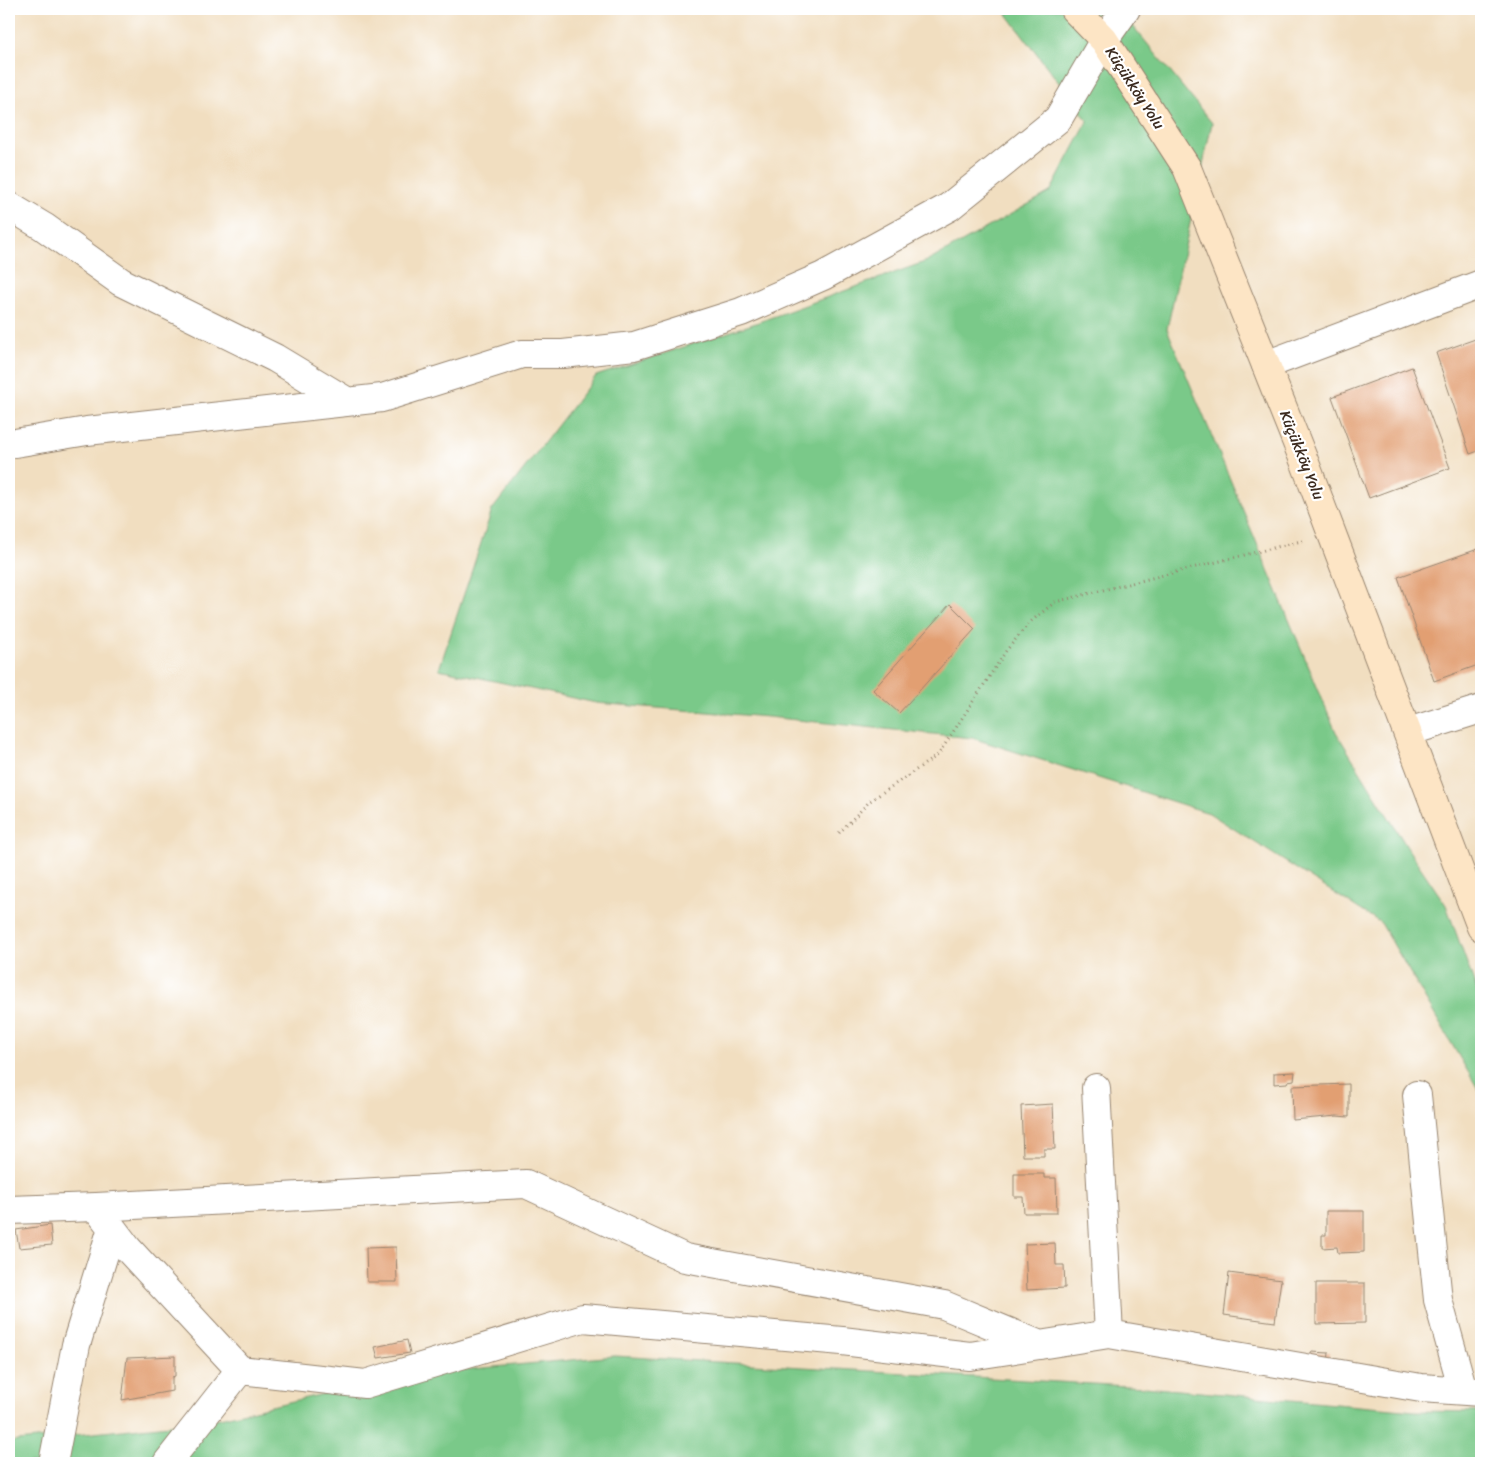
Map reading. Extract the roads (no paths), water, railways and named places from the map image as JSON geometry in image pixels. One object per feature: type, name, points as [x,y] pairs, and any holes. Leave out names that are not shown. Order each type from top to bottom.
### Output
[{"type":"main road","name":"Küçükköy Yolu","points":[[1074,9],[1104,40],[1187,168],[1332,533],[1481,927]]},
{"type":"street","points":[[9,444],[87,431],[382,398],[522,354],[563,354],[634,346],[742,312],[823,276],[949,207],[1058,119],[1104,40],[1126,9]]},
{"type":"street","points":[[9,206],[44,227],[121,282],[275,358],[348,402]]},
{"type":"street","points":[[1266,366],[1481,284]]},
{"type":"street","points":[[1408,732],[1481,709]]},
{"type":"street","points":[[1096,1088],[1109,1334]]},
{"type":"street","points":[[96,1207],[128,1249],[240,1370],[365,1384],[583,1318],[970,1356],[1109,1334],[1421,1388],[1472,1391],[1438,1300],[1417,1095]]},
{"type":"street","points":[[9,1210],[526,1184],[685,1258],[944,1305],[1040,1345]]},
{"type":"street","points":[[52,1463],[76,1345],[112,1228]]},
{"type":"street","points":[[167,1463],[240,1370]]}]
